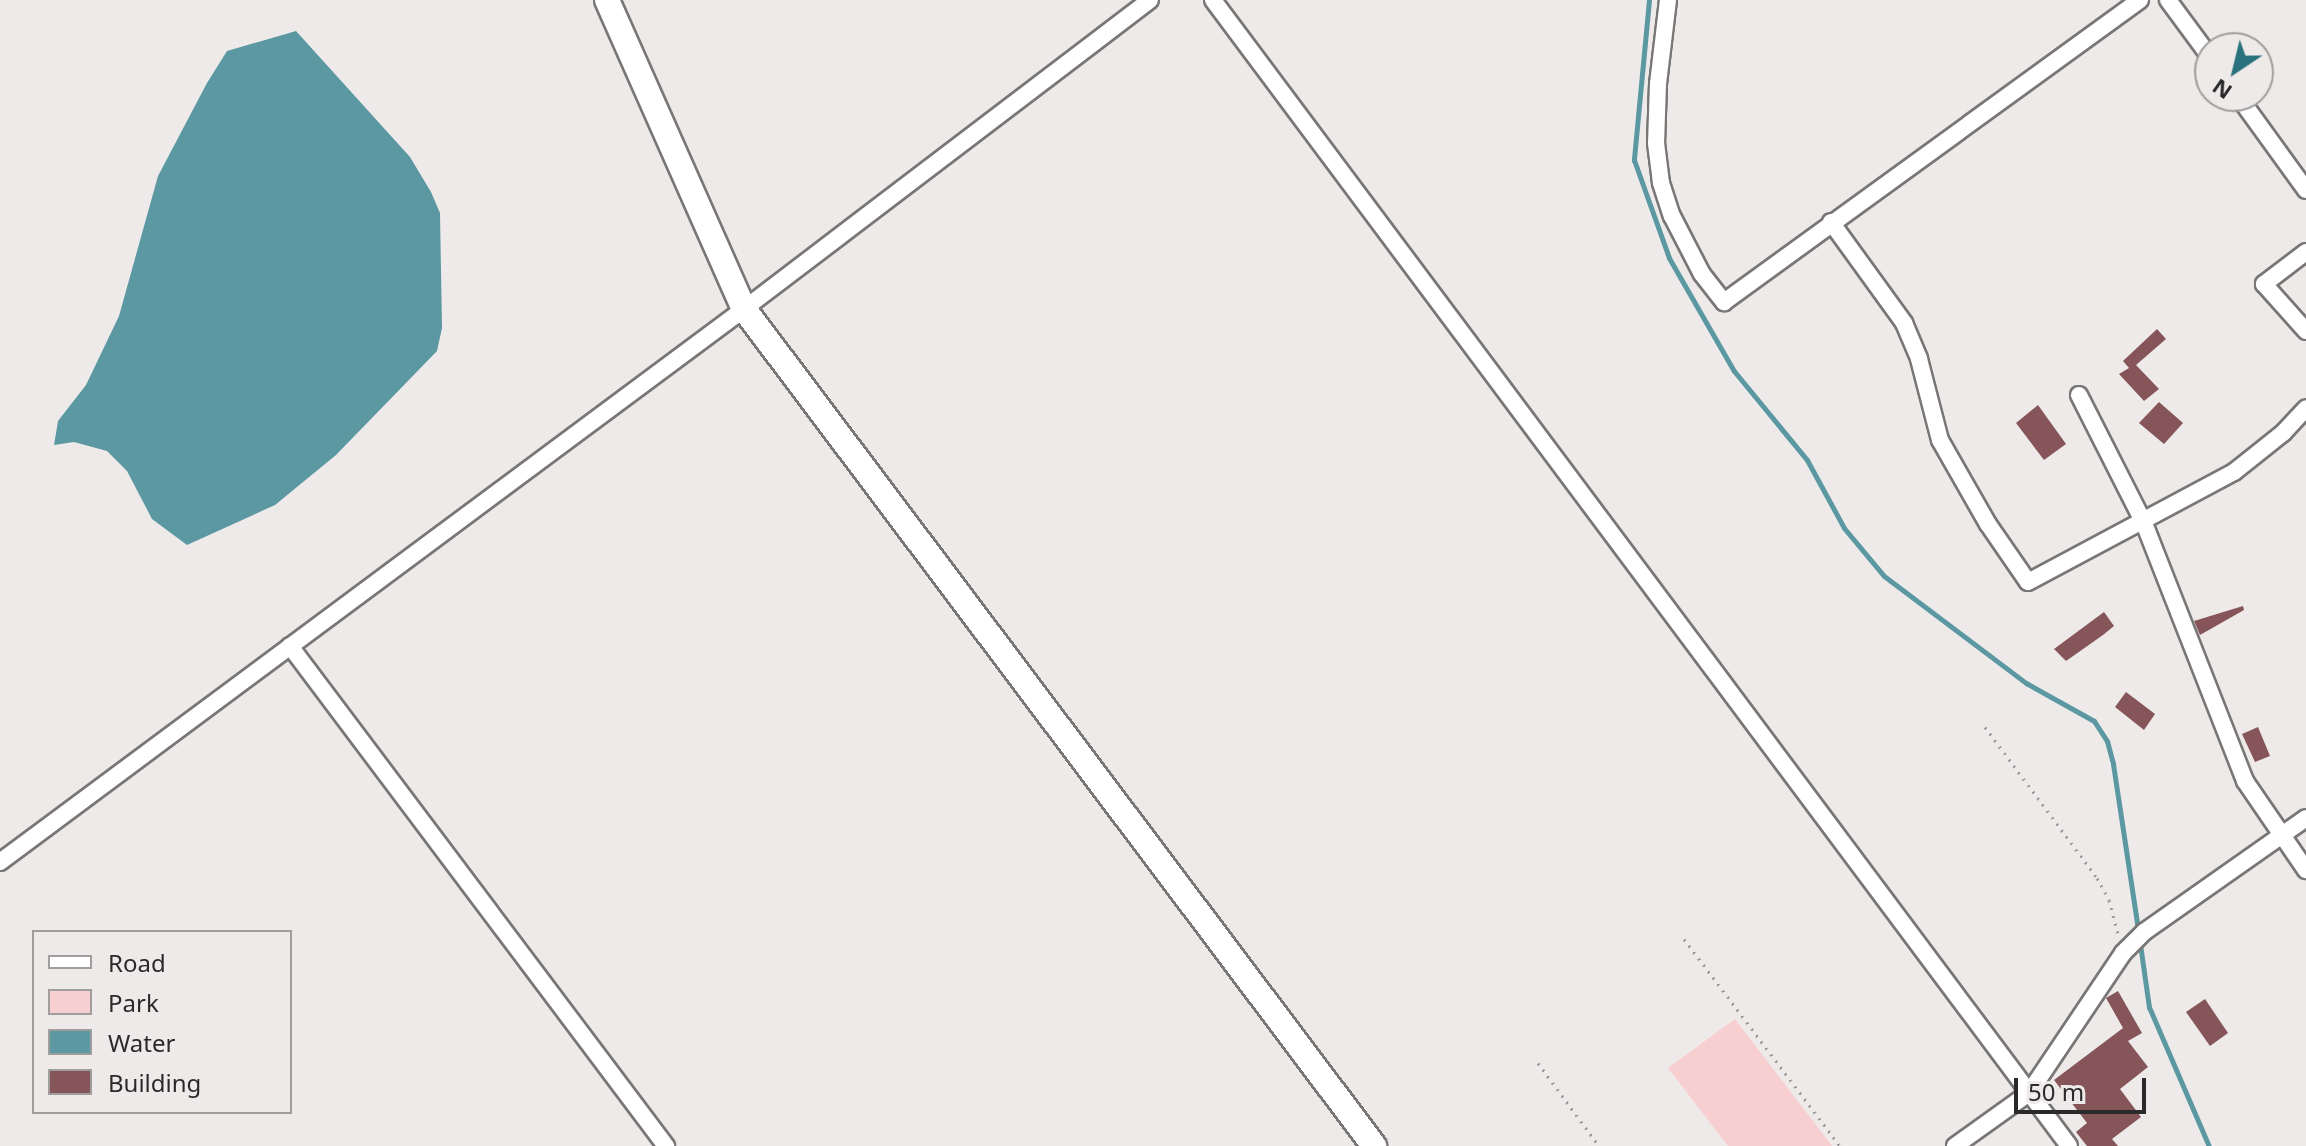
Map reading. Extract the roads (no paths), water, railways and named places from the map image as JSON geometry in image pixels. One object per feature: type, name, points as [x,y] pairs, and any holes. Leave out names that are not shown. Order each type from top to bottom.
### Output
[{"type":"street","points":[[607,0],[744,309],[1374,1146]]},
{"type":"street","points":[[0,862],[744,309],[1150,0]]},
{"type":"street","points":[[1213,0],[2069,1146]]},
{"type":"street","points":[[1668,0],[1658,84],[1656,143],[1661,183],[1672,216],[1702,274],[1724,302],[2140,0]]},
{"type":"street","points":[[2168,0],[2194,35]]},
{"type":"street","points":[[2250,112],[2306,190]]},
{"type":"street","points":[[1831,222],[1904,323],[1919,359],[1940,440],[2028,582],[2144,523],[2234,472],[2283,433],[2306,408]]},
{"type":"street","points":[[2306,252],[2264,284],[2306,331]]},
{"type":"street","points":[[2079,395],[2144,523],[2245,781],[2306,870]]},
{"type":"street","points":[[290,646],[666,1146]]},
{"type":"street","points":[[1955,1146],[2029,1093],[2126,949],[2144,932],[2306,818]]},
{"type":"water","points":[[296,31],[410,157],[431,192],[440,213],[442,328],[437,351],[336,455],[275,505],[187,545],[152,519],[127,471],[107,451],[74,442],[54,445],[58,421],[86,385],[119,316],[158,176],[207,83],[227,51]]},
{"type":"waterway","points":[[1649,0],[1634,160],[1669,258],[1734,371],[1807,460],[1844,528],[1884,576],[2026,683],[2094,721],[2107,741],[2113,764],[2138,930]]},
{"type":"waterway","points":[[2140,944],[2149,1007],[2209,1146]]}]
